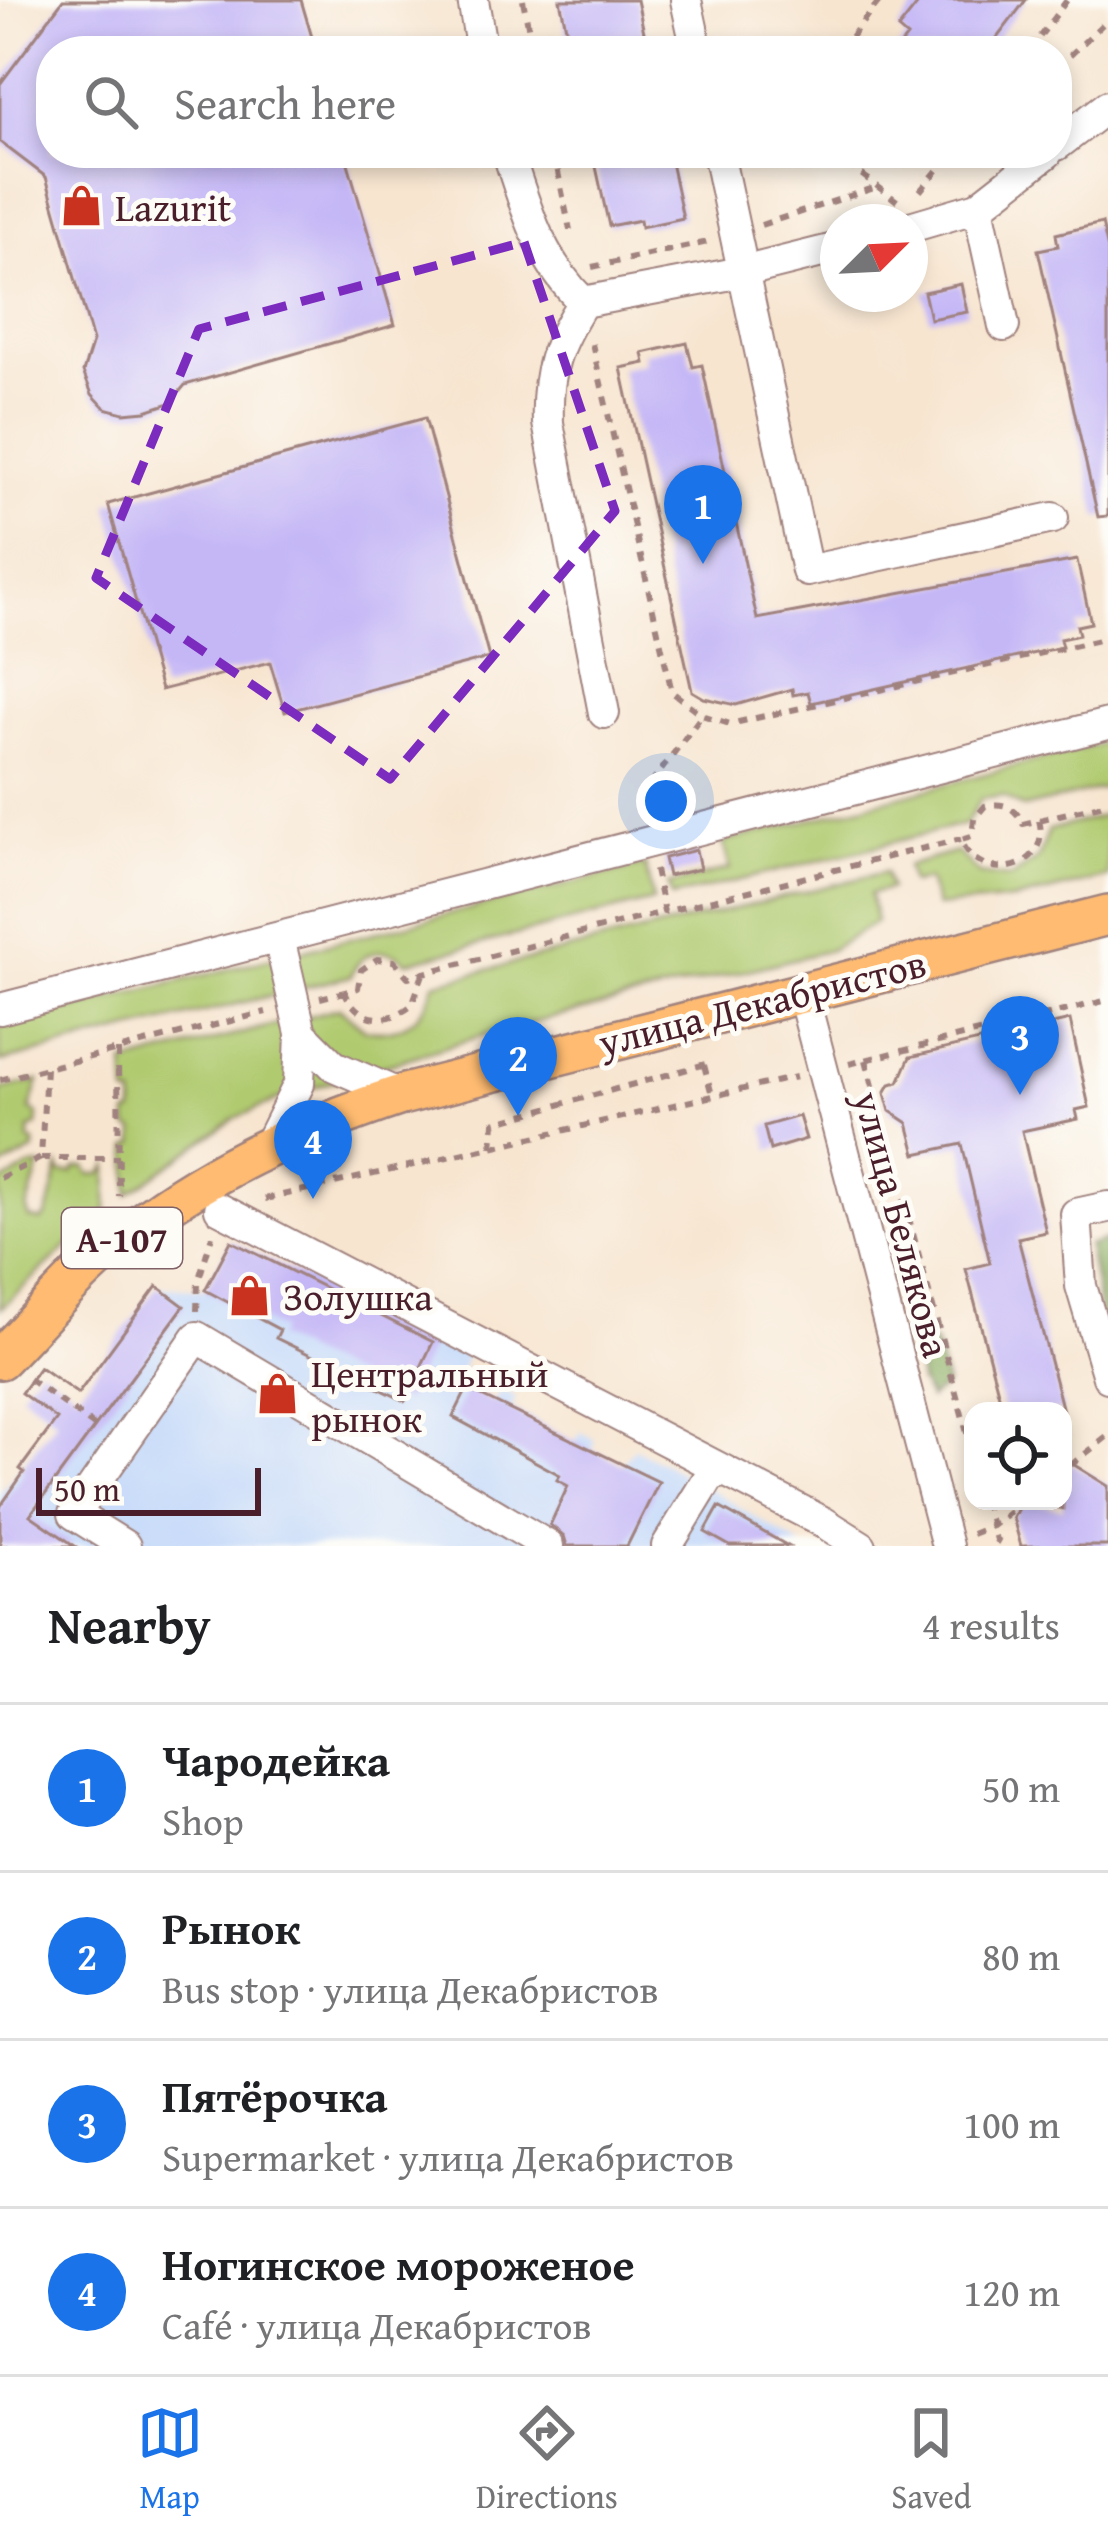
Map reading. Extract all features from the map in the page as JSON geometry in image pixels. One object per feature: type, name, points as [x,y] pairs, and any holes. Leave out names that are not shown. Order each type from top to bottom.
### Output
[{"type":"main road","name":"улица Декабристов","points":[[8,1364],[115,1243],[188,1189],[268,1145],[401,1095],[1108,914]]},
{"type":"street","points":[[473,0],[479,36]]},
{"type":"street","points":[[686,0],[694,36]]},
{"type":"street","points":[[1072,136],[1105,115]]},
{"type":"street","points":[[513,168],[535,235],[558,277],[583,302]]},
{"type":"street","points":[[721,168],[807,572],[1053,518]]},
{"type":"street","points":[[928,222],[978,207],[1028,168]]},
{"type":"street","points":[[978,207],[1004,326]]},
{"type":"street","points":[[583,302],[820,252]]},
{"type":"street","points":[[583,302],[553,358],[546,386],[548,423],[604,713]]},
{"type":"street","points":[[0,1009],[279,938],[651,853],[1108,724]]},
{"type":"street","points":[[268,1145],[299,1084],[298,1019],[279,938]]},
{"type":"street","name":"улица Белякова","points":[[802,991],[947,1546]]},
{"type":"street","points":[[298,1019],[334,1066],[401,1095]]},
{"type":"street","points":[[1108,1207],[1076,1214],[1081,1286],[1108,1377]]},
{"type":"street","points":[[220,1209],[824,1522],[861,1546]]},
{"type":"street","points":[[125,1546],[74,1514],[196,1337],[548,1546]]},
{"type":"street","points":[[682,1540],[710,1476],[725,1472]]},
{"type":"path","points":[[523,0],[530,36]]},
{"type":"path","points":[[852,36],[880,0]]},
{"type":"path","points":[[1040,36],[1067,0]]},
{"type":"path","points":[[1072,54],[1108,20]]},
{"type":"path","points":[[557,168],[573,247]]},
{"type":"path","points":[[852,168],[895,202],[924,189],[940,168]]},
{"type":"path","points":[[578,270],[735,236],[877,188]]},
{"type":"path","points":[[591,336],[672,692],[702,715],[730,724],[1108,638]]},
{"type":"path","points":[[664,912],[639,800],[702,715]]},
{"type":"path","points":[[0,1080],[118,1049],[298,1019],[358,988],[361,970],[377,959],[394,961],[408,977],[423,974],[972,836],[974,819],[985,806],[1004,804],[1023,824],[1108,802]]},
{"type":"path","points":[[961,839],[975,861],[1007,870],[1031,856],[1041,839],[1039,820]]},
{"type":"path","points":[[345,992],[363,1015],[375,1020],[391,1017],[412,1005],[423,974]]},
{"type":"path","points":[[196,1337],[198,1282],[220,1209],[823,1071],[1108,1000]]},
{"type":"path","points":[[118,1049],[119,1196]]},
{"type":"path","points":[[866,1060],[964,1422]]},
{"type":"path","points":[[492,1147],[494,1123],[709,1063],[712,1096]]},
{"type":"path","points":[[41,1158],[46,1068]]},
{"type":"path","points":[[0,1178],[41,1158],[119,1158]]},
{"type":"path","points":[[8,1364],[122,1445]]},
{"type":"path","points":[[1072,1464],[1108,1436]]},
{"type":"path","points":[[988,1510],[996,1540],[1007,1546]]},
{"type":"path","points":[[992,1526],[1012,1510]]},
{"type":"highlighted area","points":[[524,242],[615,511],[390,779],[96,578],[199,329]]},
{"type":"shaded area","name":"Центральный рынок","points":[[231,1241],[303,1280],[309,1270],[469,1349],[456,1384],[493,1403],[501,1390],[516,1398],[511,1409],[575,1442],[581,1432],[595,1440],[592,1449],[622,1464],[634,1448],[802,1546],[0,1546],[0,1493],[56,1420],[21,1393],[40,1367],[78,1394],[157,1286],[205,1290]]},
{"type":"green space","points":[[1108,742],[1108,787],[1023,808],[1003,796],[981,799],[966,824],[672,897],[668,885],[730,869],[723,842]]},
{"type":"green space","points":[[1108,815],[1108,877],[1015,900],[936,907],[928,880],[911,883],[906,866],[957,852],[979,874],[1010,878],[1038,859],[1049,830]]},
{"type":"green space","points":[[645,865],[653,901],[407,962],[391,953],[375,953],[361,960],[351,976],[0,1062],[0,1026]]},
{"type":"green space","points":[[885,872],[890,889],[870,894],[876,922],[830,950],[487,1034],[289,1095],[234,1119],[129,1194],[129,1147],[135,1144],[135,1131],[128,1128],[128,1115],[134,1112],[134,1097],[127,1095],[125,1064],[339,1008],[366,1030],[391,1030],[418,1014],[434,983]]},
{"type":"green space","points":[[39,1081],[30,1109],[38,1114],[37,1126],[29,1129],[34,1150],[0,1169],[0,1090]]},
{"type":"green space","points":[[40,1166],[27,1209],[29,1218],[42,1221],[47,1215],[59,1167],[61,1173],[86,1167],[90,1174],[102,1174],[108,1166],[107,1210],[0,1309],[0,1184]]},
{"type":"green space","points":[[1106,1240],[1108,1332],[1101,1319],[1088,1246]]},
{"type":"green space","points":[[914,1338],[935,1344],[946,1385],[929,1399],[920,1382]]},
{"type":"building","points":[[63,0],[301,0],[312,36],[36,36]]},
{"type":"building","points":[[560,0],[637,0],[645,36],[568,36]]},
{"type":"building","points":[[921,0],[1026,0],[998,36],[906,36],[898,29]]},
{"type":"building","points":[[36,36],[36,168],[349,168],[395,325],[185,385],[170,403],[146,411],[124,413],[105,408],[92,394],[83,372],[93,341],[46,177],[0,142],[0,84]]},
{"type":"building","points":[[596,168],[672,168],[683,218],[641,227],[640,220],[609,226]]},
{"type":"building","points":[[1102,223],[1108,250],[1108,516],[1098,517],[1038,250],[1058,246],[1056,234]]},
{"type":"building","points":[[961,284],[967,312],[930,319],[928,291]]},
{"type":"building","points":[[687,343],[693,367],[702,365],[757,619],[1077,560],[1091,623],[1077,626],[1079,635],[1060,639],[1062,647],[811,703],[808,692],[793,695],[792,689],[736,705],[692,691],[621,368],[645,363],[643,353]]},
{"type":"building","points":[[425,418],[489,658],[285,712],[270,662],[161,690],[108,504]]},
{"type":"building","points":[[684,796],[688,812],[654,821],[650,804]]},
{"type":"building","points":[[696,850],[700,869],[668,876],[664,858]]},
{"type":"building","points":[[1070,1020],[1089,1107],[1076,1110],[1078,1119],[1022,1131],[1046,1232],[1018,1238],[1061,1402],[1001,1402],[966,1269],[990,1263],[962,1144],[916,1154],[908,1123],[890,1111],[885,1093],[890,1084],[899,1082],[910,1057]]},
{"type":"building","points":[[799,1116],[806,1139],[770,1150],[764,1126]]},
{"type":"building","points":[[231,1241],[433,1342],[405,1401],[276,1338],[280,1330],[205,1290]]},
{"type":"building","points":[[157,1286],[184,1306],[30,1515],[75,1546],[0,1546],[0,1507],[24,1472],[20,1469],[57,1419],[21,1393],[40,1367],[78,1394]]},
{"type":"building","points":[[467,1389],[659,1482],[627,1546],[567,1546],[564,1536],[550,1525],[568,1486],[557,1480],[560,1475],[453,1417]]},
{"type":"building","points":[[1072,1464],[1108,1486],[1108,1546],[1021,1546],[1013,1518],[1017,1510],[1072,1510]]},
{"type":"building","points":[[719,1507],[788,1546],[730,1546],[705,1532]]},
{"type":"place","name":"Lazurit","points":[[81,206]]},
{"type":"place","name":"Чародейка","points":[[703,564]]},
{"type":"place","name":"Пятёрочка","points":[[1020,1095]]},
{"type":"place","name":"Рынок","points":[[518,1116]]},
{"type":"place","name":"Ногинское мороженое","points":[[313,1199]]},
{"type":"place","name":"Золушка","points":[[249,1295]]},
{"type":"place","name":"Центральный рынок","points":[[277,1394]]}]
